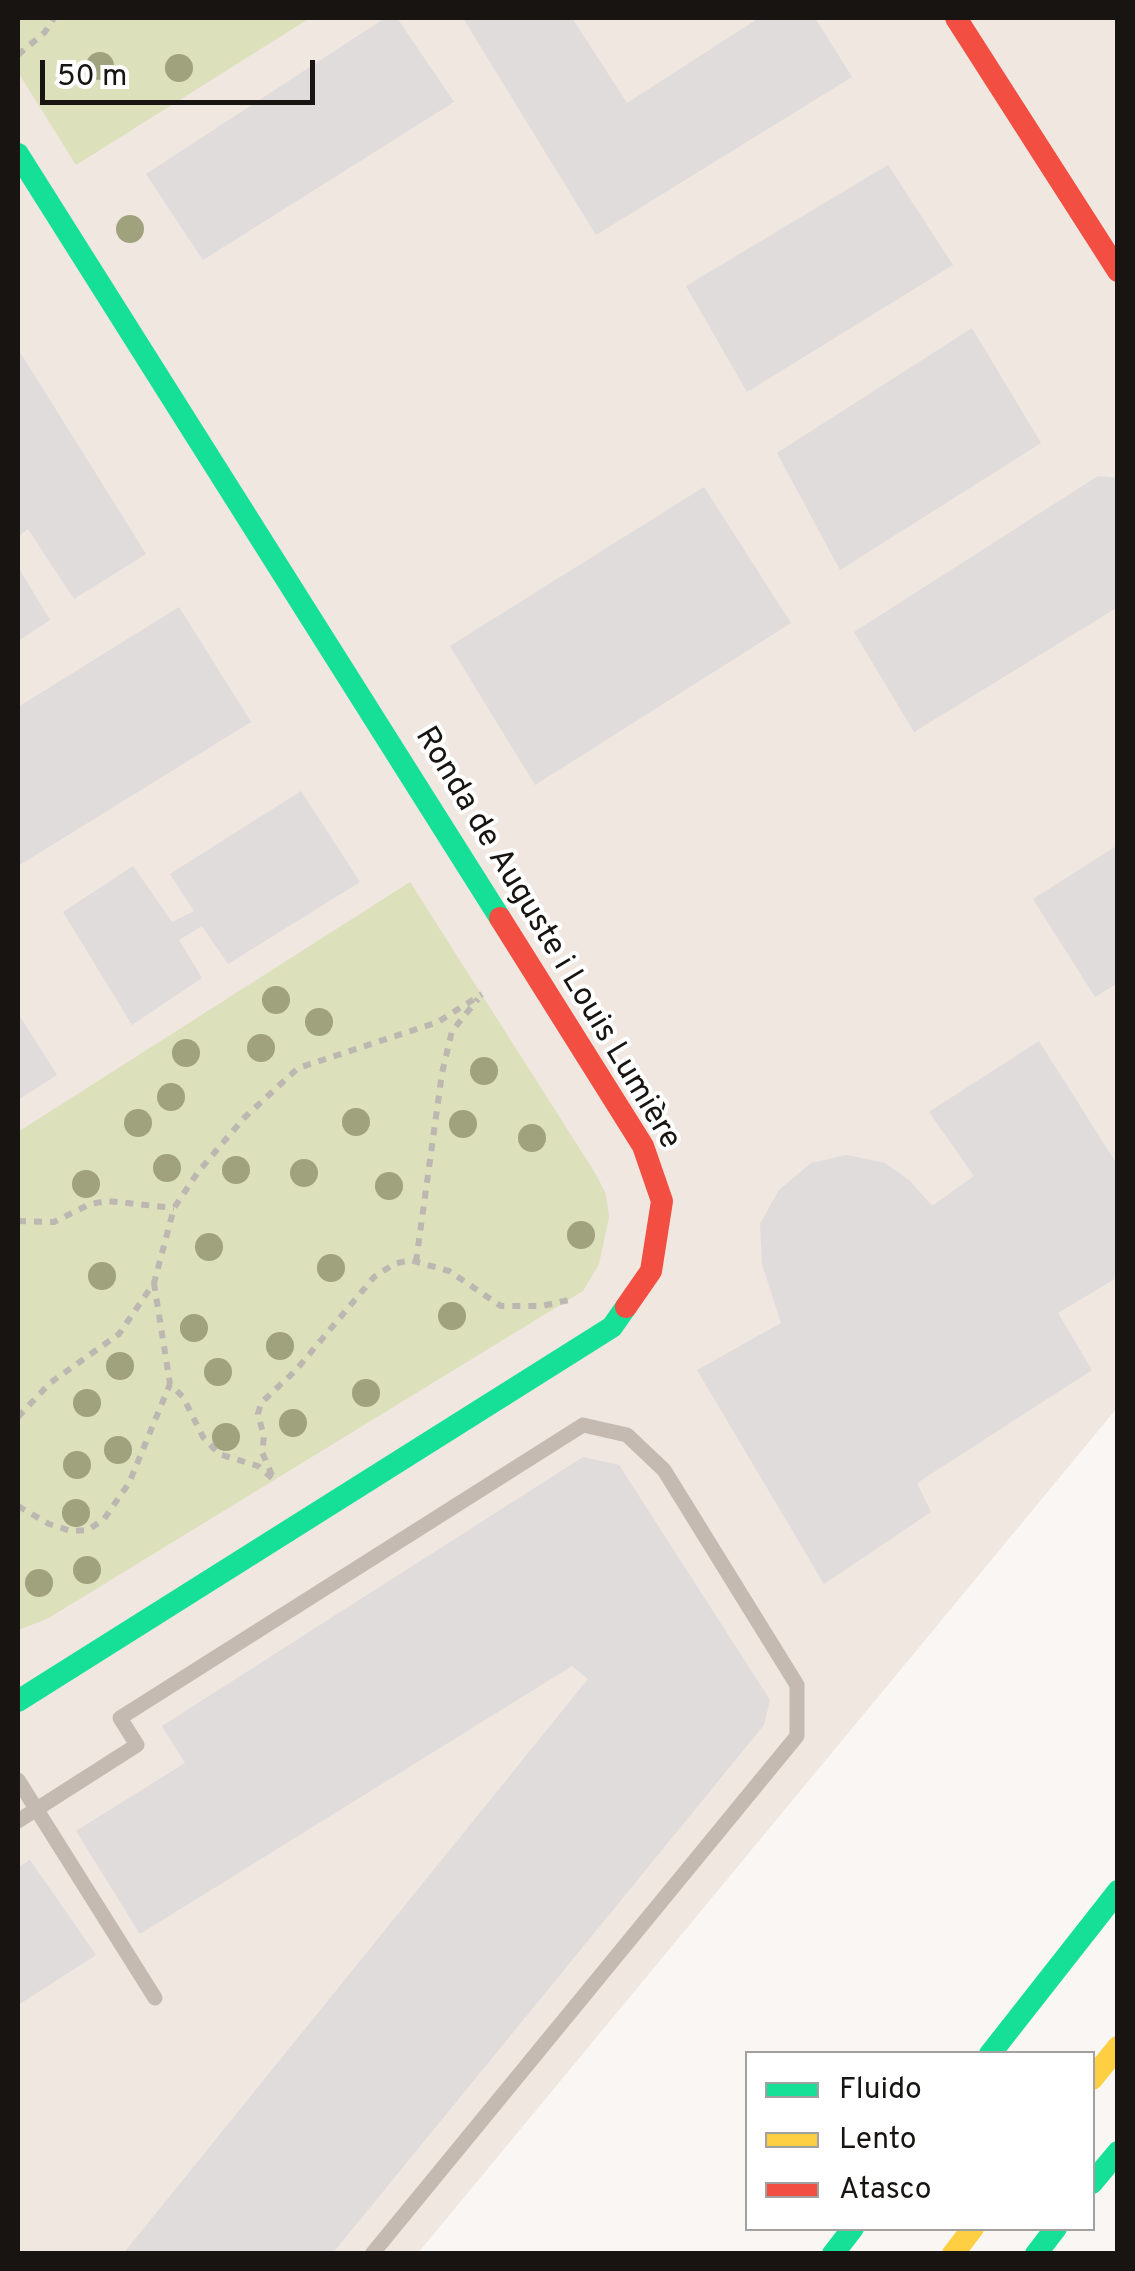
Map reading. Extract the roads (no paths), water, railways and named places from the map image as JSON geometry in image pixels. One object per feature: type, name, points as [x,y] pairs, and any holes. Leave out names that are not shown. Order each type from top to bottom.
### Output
[{"type":"main road","points":[[956,18],[1118,271]]},
{"type":"main road","name":"Ronda de Auguste i Louis Lumière","points":[[18,154],[643,1146],[662,1201],[651,1271],[612,1327],[18,1701]]},
{"type":"main road","points":[[992,2051],[1118,1891]]},
{"type":"main road","points":[[1095,2075],[1118,2048]]},
{"type":"main road","points":[[1095,2179],[1118,2152]]},
{"type":"main road","points":[[833,2254],[851,2231]]},
{"type":"main road","points":[[953,2254],[971,2231]]},
{"type":"main road","points":[[1036,2254],[1054,2231]]},
{"type":"lane","points":[[18,1820],[137,1745],[120,1718],[583,1425],[627,1435],[664,1470],[796,1685],[797,1736],[372,2254]]},
{"type":"lane","points":[[18,1780],[154,1998]]}]
